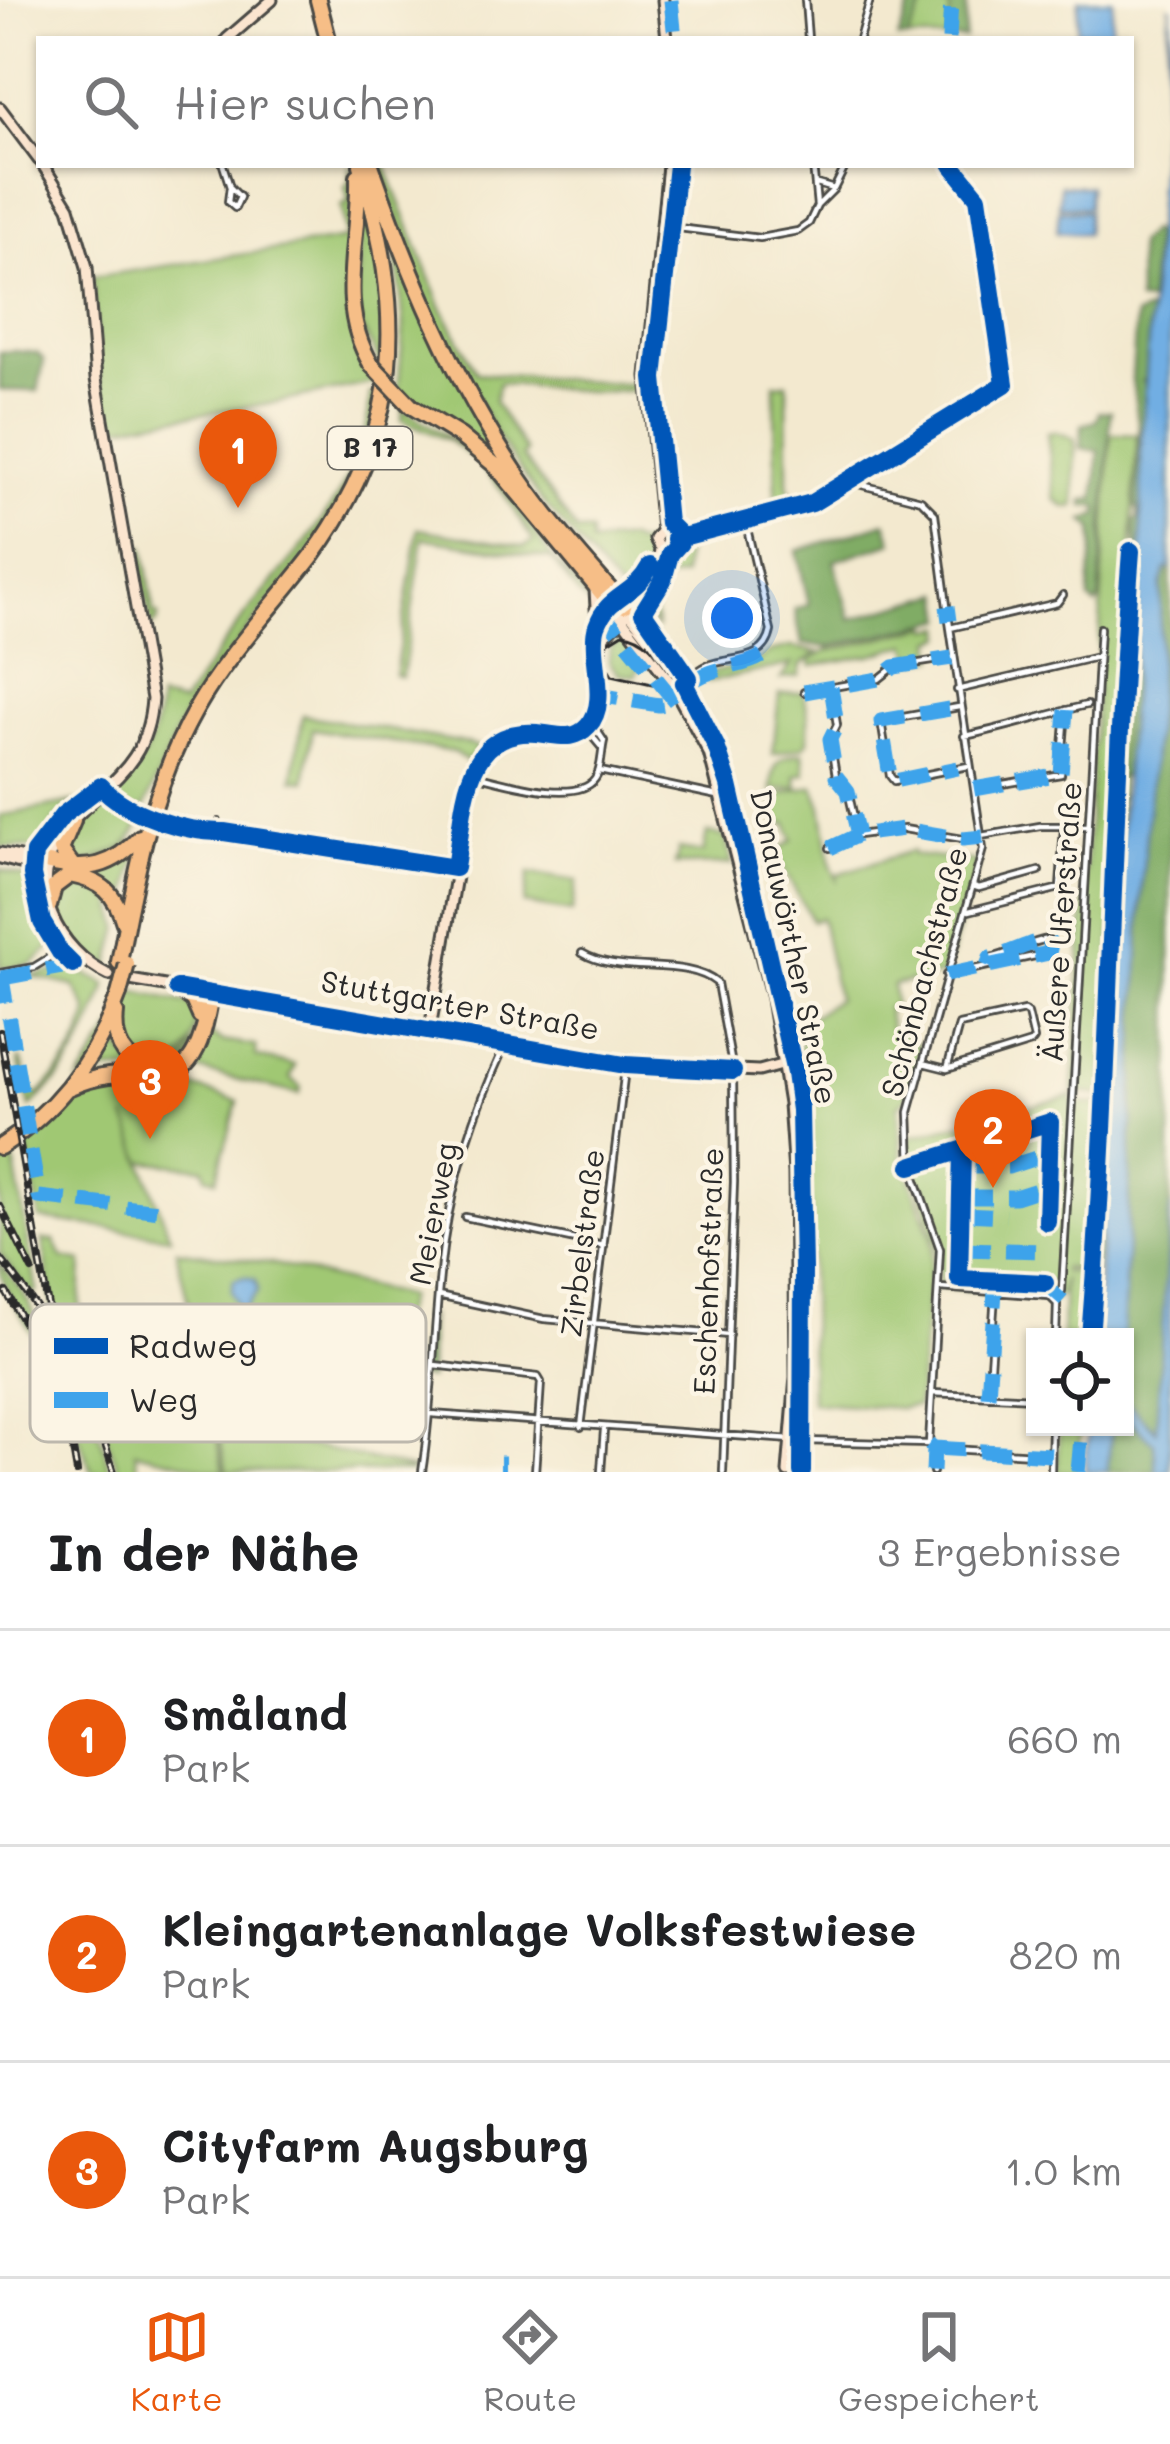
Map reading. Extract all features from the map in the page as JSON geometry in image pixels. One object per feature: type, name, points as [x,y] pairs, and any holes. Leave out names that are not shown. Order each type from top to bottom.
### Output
[{"type":"highway","points":[[323,0],[331,36]]},
{"type":"highway","points":[[364,168],[349,284],[352,316],[371,364],[411,406],[460,436],[496,466],[595,587],[623,612]]},
{"type":"highway","points":[[366,168],[427,314],[467,393],[523,483],[623,612]]},
{"type":"highway","name":"B 17","points":[[123,963],[125,928],[145,831],[197,707],[232,654],[334,524],[368,456],[388,375],[391,310],[366,168]]},
{"type":"highway","name":"B 17","points":[[6,1139],[68,1088],[100,1040],[116,995],[150,845],[188,744],[229,673],[340,529],[381,442],[396,377],[398,292],[393,251],[366,168]]},
{"type":"highway","points":[[73,820],[61,850],[73,872]]},
{"type":"highway","points":[[49,906],[54,886],[73,872],[116,860],[145,831]]},
{"type":"highway","points":[[48,867],[106,887],[116,900],[125,928]]},
{"type":"highway","points":[[178,988],[193,1000],[200,1016]]},
{"type":"highway","points":[[116,995],[115,1033],[121,1050],[135,1064],[154,1070],[174,1066],[184,1058],[195,1040],[207,993]]},
{"type":"highway","points":[[68,1088],[104,1074],[162,1076],[181,1069],[199,1048],[207,993]]},
{"type":"highway","name":"B 17","points":[[6,1139],[75,1066],[116,995]]},
{"type":"main road","points":[[230,36],[272,0]]},
{"type":"main road","points":[[663,0],[667,36]]},
{"type":"main road","points":[[0,108],[36,155]]},
{"type":"main road","points":[[45,168],[81,234],[93,300],[94,364],[151,707],[137,756],[73,820],[53,848],[48,867],[49,906],[68,946],[109,975]]},
{"type":"main road","points":[[668,168],[647,393],[662,530],[655,539],[668,545]]},
{"type":"main road","points":[[598,655],[602,638],[654,576],[668,545],[670,531],[662,530]]},
{"type":"main road","points":[[430,1029],[472,774],[486,748],[504,736],[531,732],[568,737],[589,726],[596,712],[595,587]]},
{"type":"main road","points":[[597,630],[623,612]]},
{"type":"main road","name":"Donauwörther Straße","points":[[623,612],[684,682],[715,757],[794,1063],[800,1110],[802,1472]]},
{"type":"main road","name":"Donauwörther Straße","points":[[623,612],[715,757],[769,986],[789,1105],[794,1173],[796,1377],[788,1472]]},
{"type":"main road","points":[[0,856],[48,867]]},
{"type":"main road","name":"Stuttgarter Straße","points":[[130,980],[625,1065],[733,1071],[794,1063]]},
{"type":"street","points":[[805,0],[808,36]]},
{"type":"street","points":[[861,36],[870,0]]},
{"type":"street","points":[[225,168],[230,187]]},
{"type":"street","points":[[813,168],[817,206]]},
{"type":"street","points":[[662,226],[768,238],[804,228],[844,168]]},
{"type":"street","points":[[668,545],[812,503],[1005,384],[978,196],[955,168]]},
{"type":"street","points":[[814,182],[834,189]]},
{"type":"street","points":[[850,482],[930,506],[947,606]]},
{"type":"street","points":[[684,682],[709,665],[760,653],[768,644],[771,631],[746,520]]},
{"type":"street","name":"Schönbachstraße","points":[[933,1472],[939,1242],[911,1166],[909,1112],[973,886],[982,837],[956,690],[950,624],[1057,603],[1063,596]]},
{"type":"street","name":"Äußere Uferstraße","points":[[1062,1291],[1100,628]]},
{"type":"street","points":[[956,690],[1099,657]]},
{"type":"street","points":[[804,692],[879,679],[894,667],[952,658]]},
{"type":"street","points":[[831,687],[837,725],[830,739],[836,776],[848,791],[858,836]]},
{"type":"street","points":[[964,736],[1016,727],[1029,718],[1087,705]]},
{"type":"street","points":[[959,707],[881,721],[890,776],[894,781],[970,766]]},
{"type":"street","points":[[974,790],[1063,772],[1066,710]]},
{"type":"street","points":[[472,774],[560,792],[593,782],[603,739],[589,726]]},
{"type":"street","points":[[598,771],[723,799]]},
{"type":"street","points":[[698,792],[717,779]]},
{"type":"street","points":[[219,823],[224,832],[455,868]]},
{"type":"street","points":[[830,848],[858,836],[904,829],[963,839],[1040,826],[1089,826]]},
{"type":"street","points":[[966,910],[1060,888],[1064,827]]},
{"type":"street","points":[[973,886],[1039,871]]},
{"type":"street","points":[[946,975],[988,966],[1048,953],[1051,944],[1048,939],[1040,940],[990,958],[988,966]]},
{"type":"street","points":[[0,973],[34,967],[68,946]]},
{"type":"street","name":"Eschenhofstraße","points":[[582,953],[591,959],[715,979],[725,1014],[733,1071],[734,1200],[723,1472]]},
{"type":"street","points":[[922,1063],[947,1069],[1031,1043],[1028,1014],[958,1025],[947,1069]]},
{"type":"street","name":"Meierweg","points":[[422,1472],[431,1414],[438,1296],[452,1215],[479,1107],[506,1042]]},
{"type":"street","name":"Zirbelstraße","points":[[581,1427],[625,1065]]},
{"type":"street","points":[[465,1217],[604,1246]]},
{"type":"street","points":[[940,1288],[1043,1294],[1054,1300],[1056,1328]]},
{"type":"street","points":[[988,1396],[995,1291]]},
{"type":"street","points":[[438,1296],[519,1316],[729,1335]]},
{"type":"street","points":[[434,1365],[538,1377],[536,1472]]},
{"type":"street","points":[[932,1393],[1026,1398]]},
{"type":"street","points":[[431,1414],[1052,1455]]},
{"type":"street","points":[[601,1472],[604,1428]]},
{"type":"street","points":[[1051,1472],[1052,1436]]},
{"type":"green space","points":[[913,0],[967,0],[965,36],[949,36],[950,6],[925,3],[908,36],[899,36]]},
{"type":"green space","points":[[924,3],[951,6],[949,36],[908,36]]},
{"type":"green space","points":[[351,168],[354,183],[348,256],[370,371],[378,382],[117,426],[109,415],[100,379],[92,277],[346,239],[341,206],[349,202],[345,187]]},
{"type":"green space","points":[[379,168],[386,168],[441,306],[477,373],[640,385],[641,390],[596,392],[499,383],[494,402],[526,452],[522,456],[577,532],[590,532],[591,544],[628,539],[650,544],[649,563],[629,593],[620,592],[538,496],[496,434],[432,317]]},
{"type":"green space","points":[[363,183],[381,264],[386,373],[356,316]]},
{"type":"green space","points":[[1150,231],[1154,233],[1149,303],[1138,302],[1137,244]]},
{"type":"green space","points":[[396,250],[423,314],[520,484],[398,390],[404,325]]},
{"type":"green space","points":[[1150,310],[1142,381],[1146,382],[1141,557],[1125,777],[1118,776],[1131,551],[1136,548],[1134,521],[1138,520],[1139,429],[1132,380],[1136,316]]},
{"type":"green space","points":[[0,352],[37,353],[44,360],[38,391],[0,390]]},
{"type":"green space","points":[[787,383],[788,485],[793,502],[776,506],[775,384]]},
{"type":"green space","points":[[370,394],[380,395],[367,448],[332,523],[199,691],[144,809],[129,808],[115,798],[146,752],[159,699],[182,704],[326,514],[357,457]]},
{"type":"green space","points":[[403,409],[475,453],[496,473],[550,555],[593,604],[591,673],[592,607],[552,559],[423,538],[402,677],[395,675],[418,529],[525,547],[533,541],[501,489],[477,461],[450,441],[402,420]]},
{"type":"green space","points":[[1111,411],[1096,605],[1089,600],[1093,528],[1084,521],[1098,515],[1098,506],[1084,506],[1084,500],[1095,499],[1099,451],[1081,448],[1082,425],[1096,421],[1099,412]]},
{"type":"green space","points":[[1047,433],[1075,439],[1075,506],[1066,508],[1055,499]]},
{"type":"green space","points":[[1111,434],[1137,435],[1104,1095],[1073,1092]]},
{"type":"green space","points":[[886,522],[893,542],[834,561],[851,619],[942,593],[946,619],[828,647],[802,644],[795,609],[809,605],[797,551]]},
{"type":"green space","points":[[686,542],[683,576],[666,580],[654,611],[657,629],[646,615],[648,607],[672,555]]},
{"type":"green space","points":[[144,547],[158,615],[151,626],[136,549]]},
{"type":"green space","points":[[1170,568],[1170,1206],[1158,1426],[1154,1431],[1134,1410],[1134,1328],[1123,1328],[1142,883],[1158,697],[1161,586]]},
{"type":"green space","points":[[929,626],[944,627],[945,636],[934,640],[936,658],[914,661],[908,644],[811,666],[810,661],[827,651]]},
{"type":"green space","points":[[624,639],[643,662],[635,676],[618,673],[609,662],[610,648]]},
{"type":"green space","points":[[791,647],[818,652],[801,665],[799,676],[781,679],[792,664],[708,682],[706,674],[756,662],[770,652]]},
{"type":"green space","points":[[804,692],[808,741],[803,747],[773,754],[779,694]]},
{"type":"green space","points":[[303,715],[479,747],[468,762],[454,752],[313,729],[305,781],[293,779]]},
{"type":"green space","points":[[803,753],[805,773],[796,775],[798,787],[772,790],[778,763]]},
{"type":"green space","points":[[814,786],[837,880],[838,874],[912,851],[913,855],[979,862],[945,974],[893,985],[894,1006],[887,1008],[891,1030],[902,1029],[905,1044],[920,1043],[906,1099],[898,1106],[902,1157],[932,1249],[917,1406],[811,1402],[809,1105],[806,1068],[799,1051],[808,1019],[837,999],[821,918],[812,921],[775,853],[793,840],[787,823],[778,825],[773,796]]},
{"type":"green space","points":[[110,798],[142,815],[138,827],[126,845],[109,856],[75,862],[64,846],[73,831]]},
{"type":"green space","points":[[74,802],[39,848],[0,847],[0,816]]},
{"type":"green space","points":[[707,833],[725,836],[732,864],[675,865],[679,849],[703,853]]},
{"type":"green space","points":[[140,840],[125,909],[109,884],[70,870]]},
{"type":"green space","points":[[0,869],[33,880],[41,922],[52,946],[32,964],[0,968]]},
{"type":"green space","points":[[529,873],[577,881],[572,912],[524,904]]},
{"type":"green space","points":[[79,880],[112,899],[120,927],[109,969],[77,946],[57,912],[57,886]]},
{"type":"green space","points":[[74,968],[106,984],[105,990],[76,1054],[30,1107],[18,1060],[32,1094],[40,1094],[76,1046],[88,1011],[74,986],[30,976]]},
{"type":"green space","points":[[128,990],[194,1005],[194,1035],[178,1061],[155,1067],[127,1052],[119,1023]]},
{"type":"green space","points":[[205,1005],[203,1036],[194,1055],[180,1065],[197,1041]]},
{"type":"green space","points":[[112,1029],[124,1054],[149,1070],[99,1073],[79,1080]]},
{"type":"green space","points":[[207,1032],[222,1041],[256,1046],[256,1057],[295,1065],[290,1078],[301,1087],[299,1094],[194,1069],[173,1081],[238,1101],[216,1179],[206,1176],[204,1168],[142,1161],[170,1237],[40,1219],[26,1140],[87,1082],[162,1078]]},
{"type":"green space","points":[[1073,1096],[1073,1103],[1104,1104],[1104,1171],[1095,1269],[1063,1268],[1063,1272],[1093,1272],[1089,1328],[1062,1328],[1064,1278],[1061,1294],[1054,1300],[940,1288],[937,1249],[907,1137]]},
{"type":"green space","points":[[12,1148],[37,1292],[29,1292],[0,1253],[0,1154]]},
{"type":"green space","points":[[43,1240],[54,1241],[62,1258],[82,1262],[80,1304],[52,1304]]},
{"type":"green space","points":[[176,1250],[271,1263],[407,1297],[405,1304],[188,1304]]},
{"type":"green space","points":[[0,1263],[30,1305],[30,1331],[10,1296]]},
{"type":"green space","points":[[429,1314],[429,1379],[426,1378]]},
{"type":"green space","points":[[1134,1424],[1154,1443],[1156,1472],[1107,1472],[1111,1436],[1134,1436]]},
{"type":"green space","points":[[1059,1436],[1080,1436],[1077,1472],[1058,1472]]},
{"type":"green space","points":[[81,1442],[103,1444],[110,1472],[92,1472]]},
{"type":"green space","points":[[108,1442],[218,1442],[224,1472],[135,1452],[138,1472],[120,1472]]},
{"type":"green space","points":[[220,1442],[285,1442],[419,1471],[227,1472]]},
{"type":"water","points":[[1079,0],[1113,0],[1111,34],[1077,32]]},
{"type":"water","points":[[1170,5],[1170,568],[1161,586],[1158,697],[1142,883],[1123,1328],[1096,1328],[1117,882],[1141,557],[1141,451]]},
{"type":"water","points":[[1060,185],[1089,186],[1088,208],[1059,206]]},
{"type":"water","points":[[1059,210],[1088,212],[1086,234],[1057,232]]},
{"type":"water","points":[[1170,1206],[1170,1472],[1156,1472],[1154,1443],[1134,1424],[1134,1409],[1156,1431]]},
{"type":"water","points":[[234,1280],[255,1280],[258,1291],[248,1304],[238,1304],[231,1291]]},
{"type":"water","points":[[1088,1436],[1111,1436],[1107,1472],[1085,1472]]},
{"type":"tram line","points":[[687,701],[670,688],[612,675],[603,659],[607,643],[623,633],[639,638],[669,668],[696,711],[726,785],[779,1009],[795,1117],[801,1205],[797,1472]]},
{"type":"railway","points":[[0,1032],[48,1304]]},
{"type":"railway","points":[[0,1206],[32,1270]]},
{"type":"railway","points":[[0,1258],[35,1304]]},
{"type":"railway","points":[[6,1292],[30,1333]]},
{"type":"railway","points":[[72,1442],[77,1472]]},
{"type":"railway","points":[[104,1442],[114,1472]]},
{"type":"marked path","points":[[671,0],[675,36]]},
{"type":"marked path","points":[[949,36],[951,0]]},
{"type":"marked path","points":[[947,606],[949,621]]},
{"type":"marked path","points":[[605,607],[603,613],[682,710]]},
{"type":"marked path","points":[[692,682],[770,650]]},
{"type":"marked path","points":[[804,692],[879,679],[894,667],[952,658]]},
{"type":"marked path","points":[[831,687],[837,725],[830,739],[836,776],[848,791],[858,835]]},
{"type":"marked path","points":[[600,714],[602,702],[610,697],[659,705],[677,702]]},
{"type":"marked path","points":[[949,709],[881,721],[894,781],[958,768]]},
{"type":"marked path","points":[[974,789],[1061,774],[1066,710]]},
{"type":"marked path","points":[[830,848],[858,835],[904,829],[963,839],[983,837]]},
{"type":"marked path","points":[[946,975],[1049,953],[1051,944],[1048,939],[990,958],[987,966]]},
{"type":"marked path","points":[[2,978],[73,965]]},
{"type":"marked path","points":[[1,973],[39,1197],[159,1211]]},
{"type":"marked path","points":[[962,1167],[1008,1167],[1051,1153]]},
{"type":"marked path","points":[[961,1197],[1015,1197],[1049,1186]]},
{"type":"marked path","points":[[961,1214],[1006,1216]]},
{"type":"marked path","points":[[960,1249],[1046,1251]]},
{"type":"marked path","points":[[988,1396],[995,1291]]},
{"type":"marked path","points":[[1054,1300],[1062,1291]]},
{"type":"marked path","points":[[1078,1472],[1081,1436]]},
{"type":"marked path","points":[[929,1444],[934,1448],[933,1472]]},
{"type":"marked path","points":[[934,1448],[1051,1455]]},
{"type":"marked path","points":[[500,1463],[505,1463]]},
{"type":"cycle path","points":[[677,168],[654,378],[668,523],[679,534],[680,543],[670,554],[663,580],[643,612],[689,678],[684,683],[716,746],[729,785],[795,1073],[803,1270],[802,1472]]},
{"type":"cycle path","points":[[675,539],[812,503],[1005,384],[978,197],[954,168]]},
{"type":"cycle path","points":[[1091,1328],[1131,551]]},
{"type":"cycle path","points":[[73,965],[42,922],[32,875],[34,853],[63,815],[101,786],[125,805],[175,825],[455,868],[466,796],[482,755],[497,741],[517,734],[568,736],[588,726],[598,704],[597,626],[608,607],[650,566]]},
{"type":"cycle path","points":[[177,988],[625,1065],[733,1071]]},
{"type":"cycle path","points":[[911,1166],[1050,1122],[1047,1222]]},
{"type":"cycle path","points":[[962,1150],[959,1279],[1045,1283]]},
{"type":"place","name":"Småland","points":[[238,508]]},
{"type":"place","name":"Cityfarm Augsburg","points":[[150,1139]]},
{"type":"place","name":"Kleingartenanlage Volksfestwiese","points":[[993,1188]]}]
